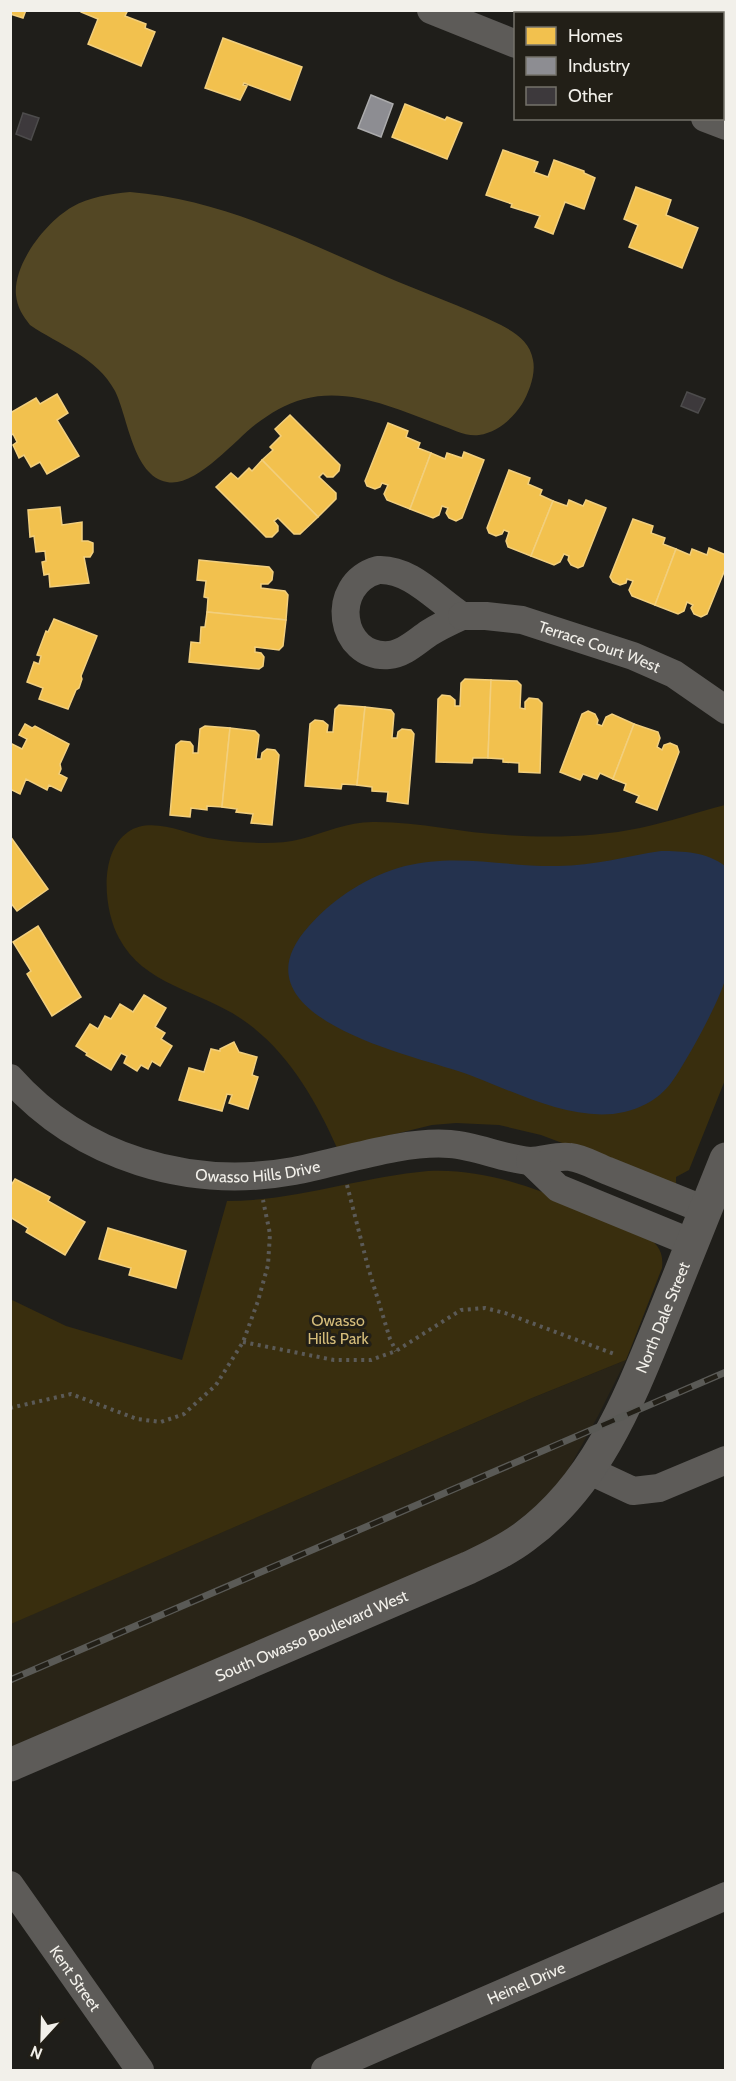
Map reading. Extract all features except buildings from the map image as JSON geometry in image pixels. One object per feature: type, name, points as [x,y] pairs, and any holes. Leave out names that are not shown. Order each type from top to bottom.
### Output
[{"type":"street","points":[[431,10],[514,43]]},
{"type":"street","points":[[710,120],[726,126]]},
{"type":"street","name":"Terrace Court West","points":[[462,616],[522,620],[633,656],[674,674],[726,710]]},
{"type":"street","name":"Owasso Hills Drive","points":[[10,1078],[53,1118],[87,1140],[130,1160],[175,1172],[216,1177],[258,1176],[407,1147],[450,1144],[530,1161],[571,1156],[705,1210]]},
{"type":"street","name":"North Dale Street","points":[[588,1470],[616,1425],[643,1365],[726,1159]]},
{"type":"street","points":[[530,1161],[558,1188],[692,1243]]},
{"type":"street","points":[[588,1470],[633,1491],[659,1488],[726,1460]]},
{"type":"street","name":"South Owasso Boulevard West","points":[[10,1765],[489,1558],[520,1540],[543,1522],[588,1470]]},
{"type":"street","name":"Kent Street","points":[[10,1885],[140,2070]]},
{"type":"street","name":"Heinel Drive","points":[[325,2070],[726,1896]]},
{"type":"path","points":[[341,1161],[368,1267],[390,1340],[396,1351]]},
{"type":"path","points":[[10,1408],[71,1394],[137,1419],[161,1422],[184,1414],[216,1385],[243,1342],[268,1265],[270,1234],[258,1176]]},
{"type":"path","points":[[243,1342],[334,1360],[371,1360],[396,1351],[461,1310],[485,1308],[505,1313],[643,1365]]},
{"type":"shaded area","points":[[130,192],[196,203],[259,223],[501,325],[522,339],[531,354],[534,365],[533,377],[525,399],[514,415],[504,424],[486,433],[469,435],[373,401],[339,396],[304,399],[284,406],[262,420],[214,462],[190,478],[178,482],[167,482],[156,477],[146,469],[139,457],[120,402],[107,379],[88,360],[30,325],[21,311],[16,295],[16,283],[26,257],[42,233],[52,223],[72,207],[85,201]]},
{"type":"shaded area","points":[[626,1360],[567,1472],[541,1503],[505,1531],[475,1548],[11,1747],[10,1624],[532,1398]]},
{"type":"green space","points":[[725,805],[725,1080],[689,1170],[676,1177],[676,1186],[541,1135],[499,1125],[456,1123],[432,1125],[337,1148],[310,1094],[287,1061],[259,1032],[243,1020],[158,977],[143,967],[119,938],[107,898],[108,868],[118,841],[137,827],[147,825],[168,827],[208,838],[258,843],[296,840],[347,825],[366,822],[392,822],[506,835],[573,836],[640,828]]},
{"type":"green space","name":"Owasso Hills Park","points":[[428,1171],[456,1171],[484,1175],[538,1190],[643,1234],[652,1241],[661,1252],[662,1268],[626,1360],[532,1398],[11,1624],[10,1299],[66,1326],[182,1360],[227,1201],[278,1197]]},
{"type":"water","points":[[661,851],[703,855],[725,866],[726,975],[711,1013],[671,1083],[650,1102],[624,1112],[600,1114],[576,1112],[551,1106],[458,1071],[365,1040],[332,1025],[306,1006],[291,983],[290,957],[309,926],[341,897],[391,870],[425,862],[444,861],[571,866]]},
{"type":"railway","points":[[10,1680],[726,1372]]}]
